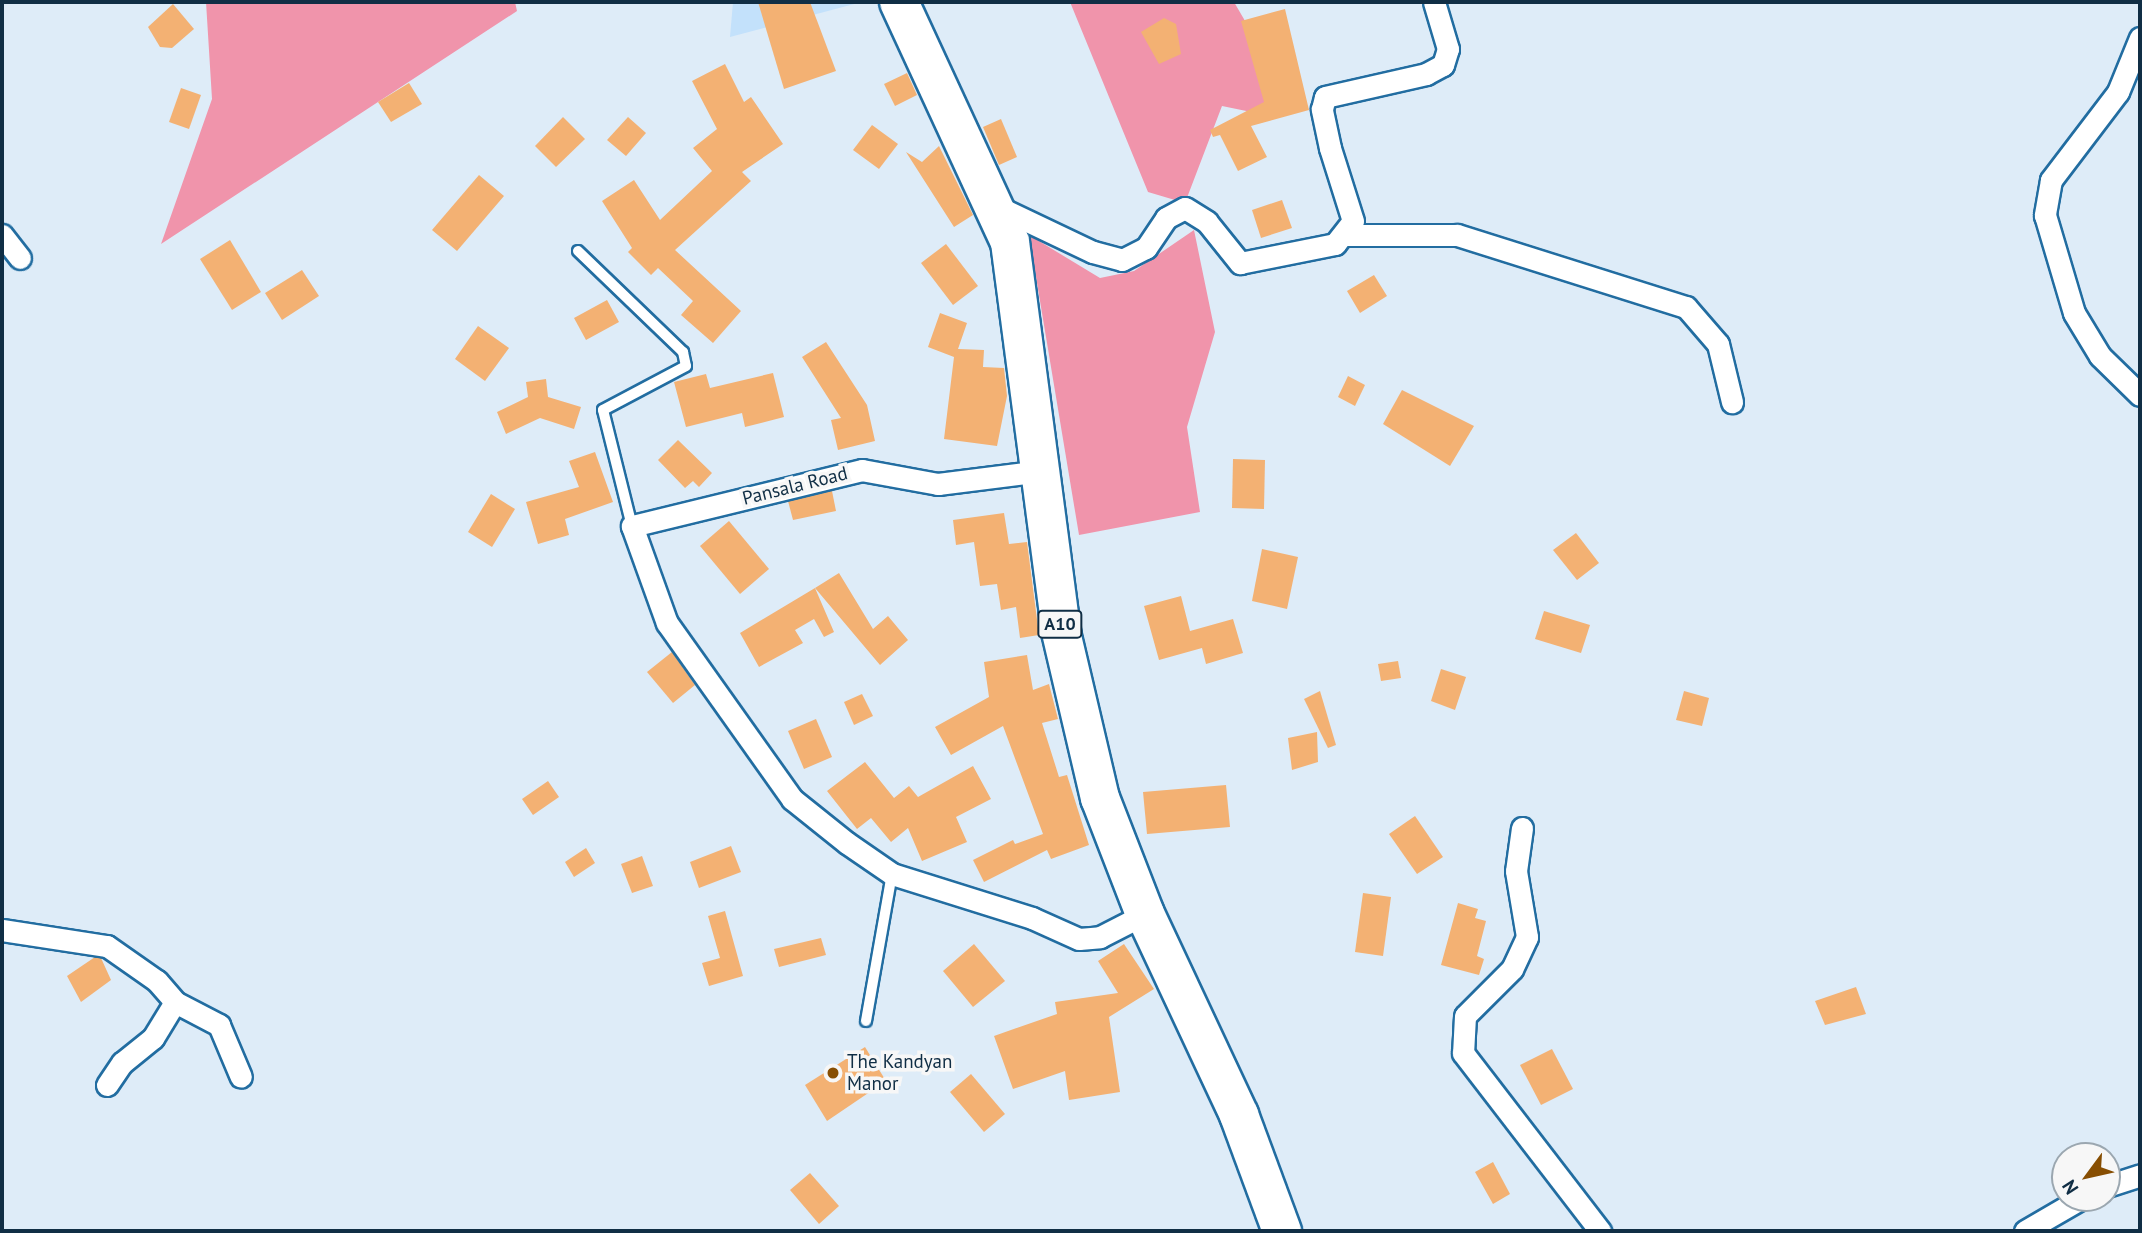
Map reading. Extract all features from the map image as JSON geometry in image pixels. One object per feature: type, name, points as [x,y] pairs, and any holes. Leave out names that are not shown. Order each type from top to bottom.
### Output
[{"type":"highway","name":"A10","points":[[899,2],[996,206],[1021,298],[1041,471],[1074,702],[1100,798],[1145,914],[1230,1094],[1282,1231]]},
{"type":"street","points":[[996,206],[1093,252],[1122,260],[1146,248],[1166,218],[1185,208],[1207,222],[1240,262],[1335,244],[1347,235],[1353,221],[1329,148],[1322,109],[1325,97],[1426,74],[1443,65],[1448,49],[1434,2]]},
{"type":"street","points":[[2140,38],[2118,92],[2051,180],[2045,215],[2074,313],[2100,356],[2140,395]]},
{"type":"street","points":[[2,235],[20,258]]},
{"type":"street","points":[[1347,235],[1457,235],[1685,307],[1718,344],[1732,401]]},
{"type":"street","name":"Pansala Road","points":[[632,526],[862,470],[937,484],[1041,471]]},
{"type":"street","points":[[632,526],[667,623],[792,799],[892,874],[1032,918],[1079,939],[1100,937],[1145,914]]},
{"type":"street","points":[[1522,828],[1516,871],[1527,937],[1512,969],[1465,1016],[1463,1053],[1600,1231]]},
{"type":"street","points":[[2,930],[107,946],[158,981],[176,1002],[219,1025],[241,1077]]},
{"type":"street","points":[[107,1085],[122,1063],[153,1038],[176,1002]]},
{"type":"street","points":[[2121,1181],[2140,1175]]},
{"type":"street","points":[[2025,1231],[2058,1212]]},
{"type":"lane","points":[[578,251],[683,352],[687,366],[603,410],[632,526]]},
{"type":"lane","points":[[866,1021],[892,874]]},
{"type":"shaded area","points":[[206,2],[515,2],[517,11],[161,244],[212,99]]},
{"type":"shaded area","points":[[733,2],[858,2],[858,3],[730,37]]},
{"type":"shaded area","points":[[1070,2],[1234,2],[1262,50],[1280,118],[1222,106],[1185,203],[1148,192]]},
{"type":"shaded area","points":[[1194,230],[1215,332],[1187,427],[1200,512],[1079,535],[1029,235],[1100,278],[1134,271]]},
{"type":"building","points":[[758,2],[810,2],[836,71],[784,89]]},
{"type":"building","points":[[173,4],[194,29],[172,48],[160,47],[148,27]]},
{"type":"building","points":[[1285,9],[1309,110],[1251,126],[1267,157],[1238,171],[1220,135],[1213,137],[1210,130],[1264,102],[1241,21]]},
{"type":"building","points":[[1164,18],[1176,24],[1181,54],[1159,64],[1141,32]]},
{"type":"building","points":[[725,64],[744,102],[751,97],[783,144],[742,172],[751,181],[675,250],[741,311],[713,343],[681,315],[693,301],[658,268],[651,275],[628,252],[632,248],[602,201],[634,180],[660,220],[712,171],[693,148],[717,129],[692,81]]},
{"type":"building","points":[[907,73],[917,95],[895,106],[884,84]]},
{"type":"building","points":[[409,83],[422,104],[391,122],[378,102]]},
{"type":"building","points":[[181,88],[201,95],[189,129],[169,122]]},
{"type":"building","points":[[563,117],[585,139],[556,167],[535,146]]},
{"type":"building","points":[[628,117],[646,133],[626,156],[607,140]]},
{"type":"building","points":[[1001,119],[1017,157],[999,165],[983,127]]},
{"type":"building","points":[[872,125],[898,144],[879,169],[853,150]]},
{"type":"building","points":[[939,146],[973,215],[954,227],[906,152],[922,162]]},
{"type":"building","points":[[479,175],[504,196],[457,251],[432,230]]},
{"type":"building","points":[[1282,200],[1292,228],[1261,238],[1252,210]]},
{"type":"building","points":[[230,240],[261,292],[232,310],[200,259]]},
{"type":"building","points":[[946,244],[978,286],[953,305],[921,263]]},
{"type":"building","points":[[302,270],[319,296],[282,320],[265,293]]},
{"type":"building","points":[[1374,275],[1387,296],[1360,313],[1347,291]]},
{"type":"building","points":[[607,300],[619,322],[586,340],[574,318]]},
{"type":"building","points":[[940,313],[967,323],[958,349],[984,350],[983,367],[1004,368],[1007,396],[997,446],[944,439],[954,357],[928,347]]},
{"type":"building","points":[[478,326],[509,348],[485,381],[455,359]]},
{"type":"building","points":[[826,342],[867,405],[875,441],[838,450],[831,420],[841,418],[802,357]]},
{"type":"building","points":[[773,373],[784,417],[745,427],[742,413],[686,427],[674,382],[706,374],[710,388]]},
{"type":"building","points":[[1348,376],[1365,385],[1355,406],[1338,397]]},
{"type":"building","points":[[546,379],[548,397],[581,407],[574,429],[540,418],[506,434],[497,412],[528,397],[526,382]]},
{"type":"building","points":[[1402,390],[1474,426],[1450,466],[1383,424]]},
{"type":"building","points":[[678,440],[712,473],[699,487],[693,481],[685,488],[658,460]]},
{"type":"building","points":[[595,452],[613,502],[565,519],[569,535],[538,544],[526,502],[579,487],[569,461]]},
{"type":"building","points":[[1233,459],[1265,460],[1264,509],[1232,508]]},
{"type":"building","points":[[832,491],[836,511],[793,520],[788,501]]},
{"type":"building","points":[[491,494],[515,509],[492,547],[468,532]]},
{"type":"building","points":[[1004,513],[1009,544],[1027,542],[1039,635],[1020,638],[1016,607],[1001,610],[997,584],[980,586],[974,542],[956,545],[953,520]]},
{"type":"building","points":[[729,521],[769,569],[740,594],[700,546]]},
{"type":"building","points":[[1576,533],[1599,563],[1577,580],[1553,550]]},
{"type":"building","points":[[1262,549],[1298,557],[1287,609],[1252,601]]},
{"type":"building","points":[[839,573],[873,629],[888,616],[908,640],[880,665],[815,588]]},
{"type":"building","points":[[815,588],[834,632],[824,637],[814,619],[795,630],[803,643],[759,667],[740,633]]},
{"type":"building","points":[[1181,596],[1190,631],[1233,619],[1243,653],[1206,664],[1202,648],[1159,660],[1144,606]]},
{"type":"building","points":[[1544,611],[1590,625],[1581,653],[1535,639]]},
{"type":"building","points":[[672,652],[695,685],[673,703],[647,672]]},
{"type":"building","points":[[1027,655],[1033,690],[1049,684],[1058,719],[1042,723],[1059,777],[1067,775],[1089,845],[1051,859],[1047,850],[984,882],[973,860],[1013,840],[1015,844],[1043,834],[1003,726],[951,755],[935,727],[989,697],[984,662]]},
{"type":"building","points":[[1398,661],[1401,678],[1381,681],[1378,664]]},
{"type":"building","points":[[1441,669],[1466,677],[1455,710],[1431,701]]},
{"type":"building","points":[[1320,691],[1336,745],[1328,748],[1304,699]]},
{"type":"building","points":[[1684,691],[1709,698],[1702,726],[1676,720]]},
{"type":"building","points":[[862,694],[873,716],[854,725],[844,702]]},
{"type":"building","points":[[816,719],[832,757],[804,769],[788,731]]},
{"type":"building","points":[[1317,732],[1318,762],[1292,770],[1288,738]]},
{"type":"building","points":[[865,762],[894,798],[909,786],[918,797],[973,766],[991,799],[956,817],[967,842],[922,861],[908,828],[891,842],[871,818],[857,829],[827,791]]},
{"type":"building","points":[[548,781],[559,797],[533,815],[522,799]]},
{"type":"building","points":[[1226,785],[1230,827],[1147,834],[1143,792]]},
{"type":"building","points":[[1415,816],[1443,857],[1417,874],[1389,834]]},
{"type":"building","points":[[731,846],[741,872],[699,888],[690,862]]},
{"type":"building","points":[[586,848],[595,863],[574,877],[565,862]]},
{"type":"building","points":[[642,856],[653,886],[632,893],[621,864]]},
{"type":"building","points":[[1363,893],[1391,897],[1383,956],[1355,952]]},
{"type":"building","points":[[1458,903],[1478,909],[1475,918],[1486,921],[1477,956],[1484,959],[1479,975],[1441,965]]},
{"type":"building","points":[[725,911],[743,976],[709,986],[702,963],[720,958],[708,916]]},
{"type":"building","points":[[821,938],[826,955],[779,967],[774,949]]},
{"type":"building","points":[[974,944],[1005,981],[973,1007],[943,971]]},
{"type":"building","points":[[1124,944],[1154,989],[1109,1017],[1120,1092],[1069,1100],[1065,1071],[1013,1089],[994,1036],[1057,1014],[1055,1002],[1118,993],[1098,961]]},
{"type":"building","points":[[95,957],[101,958],[111,980],[81,1002],[67,976]]},
{"type":"building","points":[[1856,987],[1866,1014],[1825,1025],[1815,1001]]},
{"type":"building","points":[[865,1047],[886,1081],[827,1121],[805,1085]]},
{"type":"building","points":[[1552,1049],[1573,1089],[1541,1105],[1520,1065]]},
{"type":"building","points":[[971,1074],[1005,1114],[984,1132],[950,1092]]},
{"type":"building","points":[[1493,1162],[1510,1194],[1493,1204],[1475,1172]]},
{"type":"building","points":[[810,1173],[839,1206],[819,1224],[790,1190]]},
{"type":"place","name":"The Kandyan Manor","points":[[833,1073]]}]
